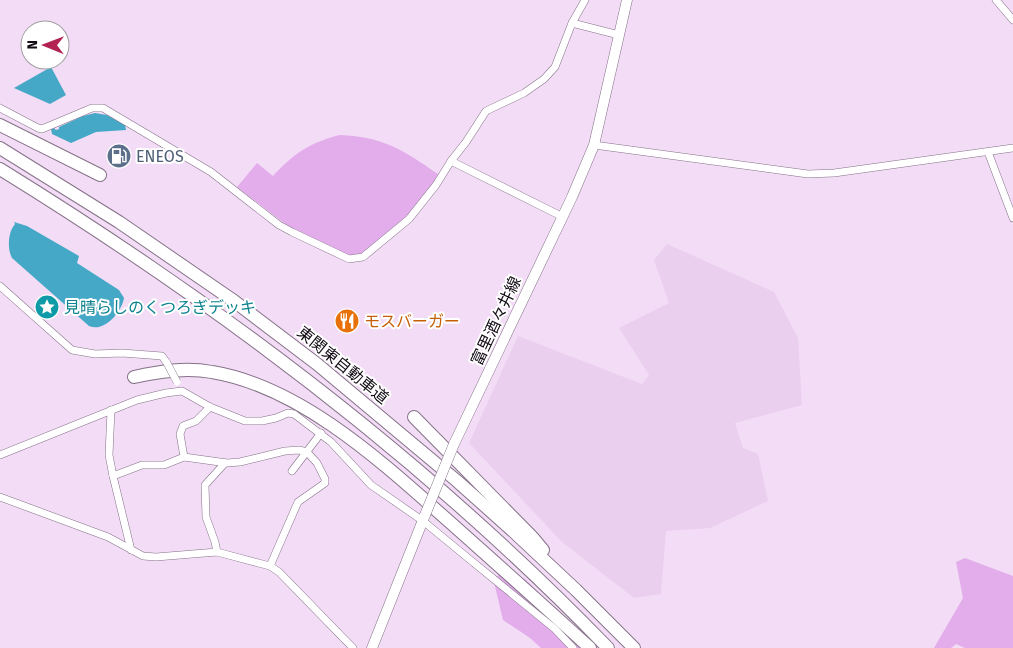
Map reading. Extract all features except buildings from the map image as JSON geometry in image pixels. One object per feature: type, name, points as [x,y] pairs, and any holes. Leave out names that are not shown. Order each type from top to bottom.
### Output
[{"type":"highway","points":[[0,125],[100,175]]},
{"type":"highway","name":"東関東自動車道","points":[[0,148],[119,222],[234,301],[317,364],[457,481],[576,590],[634,648]]},
{"type":"highway","points":[[0,169],[111,239],[224,318],[306,379],[373,433],[488,533],[565,604],[608,648]]},
{"type":"highway","points":[[134,377],[186,369],[213,372],[266,388],[335,427],[389,470],[590,648]]},
{"type":"highway","points":[[414,417],[533,538],[576,590]]},
{"type":"main road","name":"富里酒々井線","points":[[372,648],[454,444],[563,217],[594,145],[627,0]]},
{"type":"street","points":[[0,108],[42,129],[92,108],[103,108],[211,172],[292,232],[349,259],[355,259],[364,257],[409,219],[436,185],[486,111],[524,93],[544,79],[555,67],[572,23],[585,0]]},
{"type":"street","points":[[996,0],[1013,20]]},
{"type":"street","points":[[572,23],[619,35]]},
{"type":"street","points":[[594,145],[808,174],[834,173],[1013,148]]},
{"type":"street","points":[[988,152],[1013,218]]},
{"type":"street","points":[[450,162],[563,217]]},
{"type":"street","points":[[0,286],[72,350],[95,354],[162,356],[182,391],[210,406],[245,421],[262,421],[288,413],[294,414],[331,442],[371,485],[424,518],[555,629],[573,648]]},
{"type":"street","points":[[0,455],[146,397],[182,391]]},
{"type":"street","points":[[184,457],[180,434],[183,426],[196,421],[210,406]]},
{"type":"street","points":[[111,410],[110,455],[113,476],[131,550]]},
{"type":"street","points":[[292,471],[321,433]]},
{"type":"street","points":[[113,476],[142,465],[164,465],[184,457],[225,463],[240,462],[285,451],[299,450],[307,452],[317,463],[325,483],[298,502],[270,566]]},
{"type":"street","points":[[217,552],[206,517],[205,485],[225,463]]},
{"type":"street","points":[[0,497],[108,538],[143,556],[156,558],[217,552],[270,566],[353,648]]},
{"type":"shaded area","points":[[340,135],[355,136],[392,146],[438,174],[423,197],[405,218],[356,257],[350,257],[293,230],[237,187],[257,163],[273,176],[288,161],[312,145]]},
{"type":"shaded area","points":[[667,244],[774,292],[798,338],[802,405],[735,423],[743,448],[758,454],[768,501],[710,528],[666,531],[661,594],[634,598],[562,542],[469,443],[518,336],[642,384],[649,375],[619,328],[669,303],[654,260]]},
{"type":"shaded area","points":[[965,558],[1013,576],[1013,648],[965,648],[956,644],[951,648],[934,648],[963,598],[956,562]]},
{"type":"shaded area","points":[[507,571],[525,579],[553,607],[583,648],[541,648],[530,638],[503,620],[493,578]]},
{"type":"water","points":[[46,70],[53,70],[66,95],[50,104],[14,88]]},
{"type":"water","points":[[95,113],[107,115],[125,125],[126,130],[96,132],[71,143],[52,134],[51,129],[59,129],[59,127],[83,116]]},
{"type":"water","points":[[14,222],[27,226],[79,256],[77,263],[119,290],[124,298],[123,303],[112,320],[101,326],[89,326],[12,258],[9,250],[9,241]]},
{"type":"place","name":"ENEOS","points":[[119,156]]},
{"type":"place","name":"見晴らしのくつろぎデッキ","points":[[47,307]]},
{"type":"place","name":"モスバーガー","points":[[347,321]]}]
